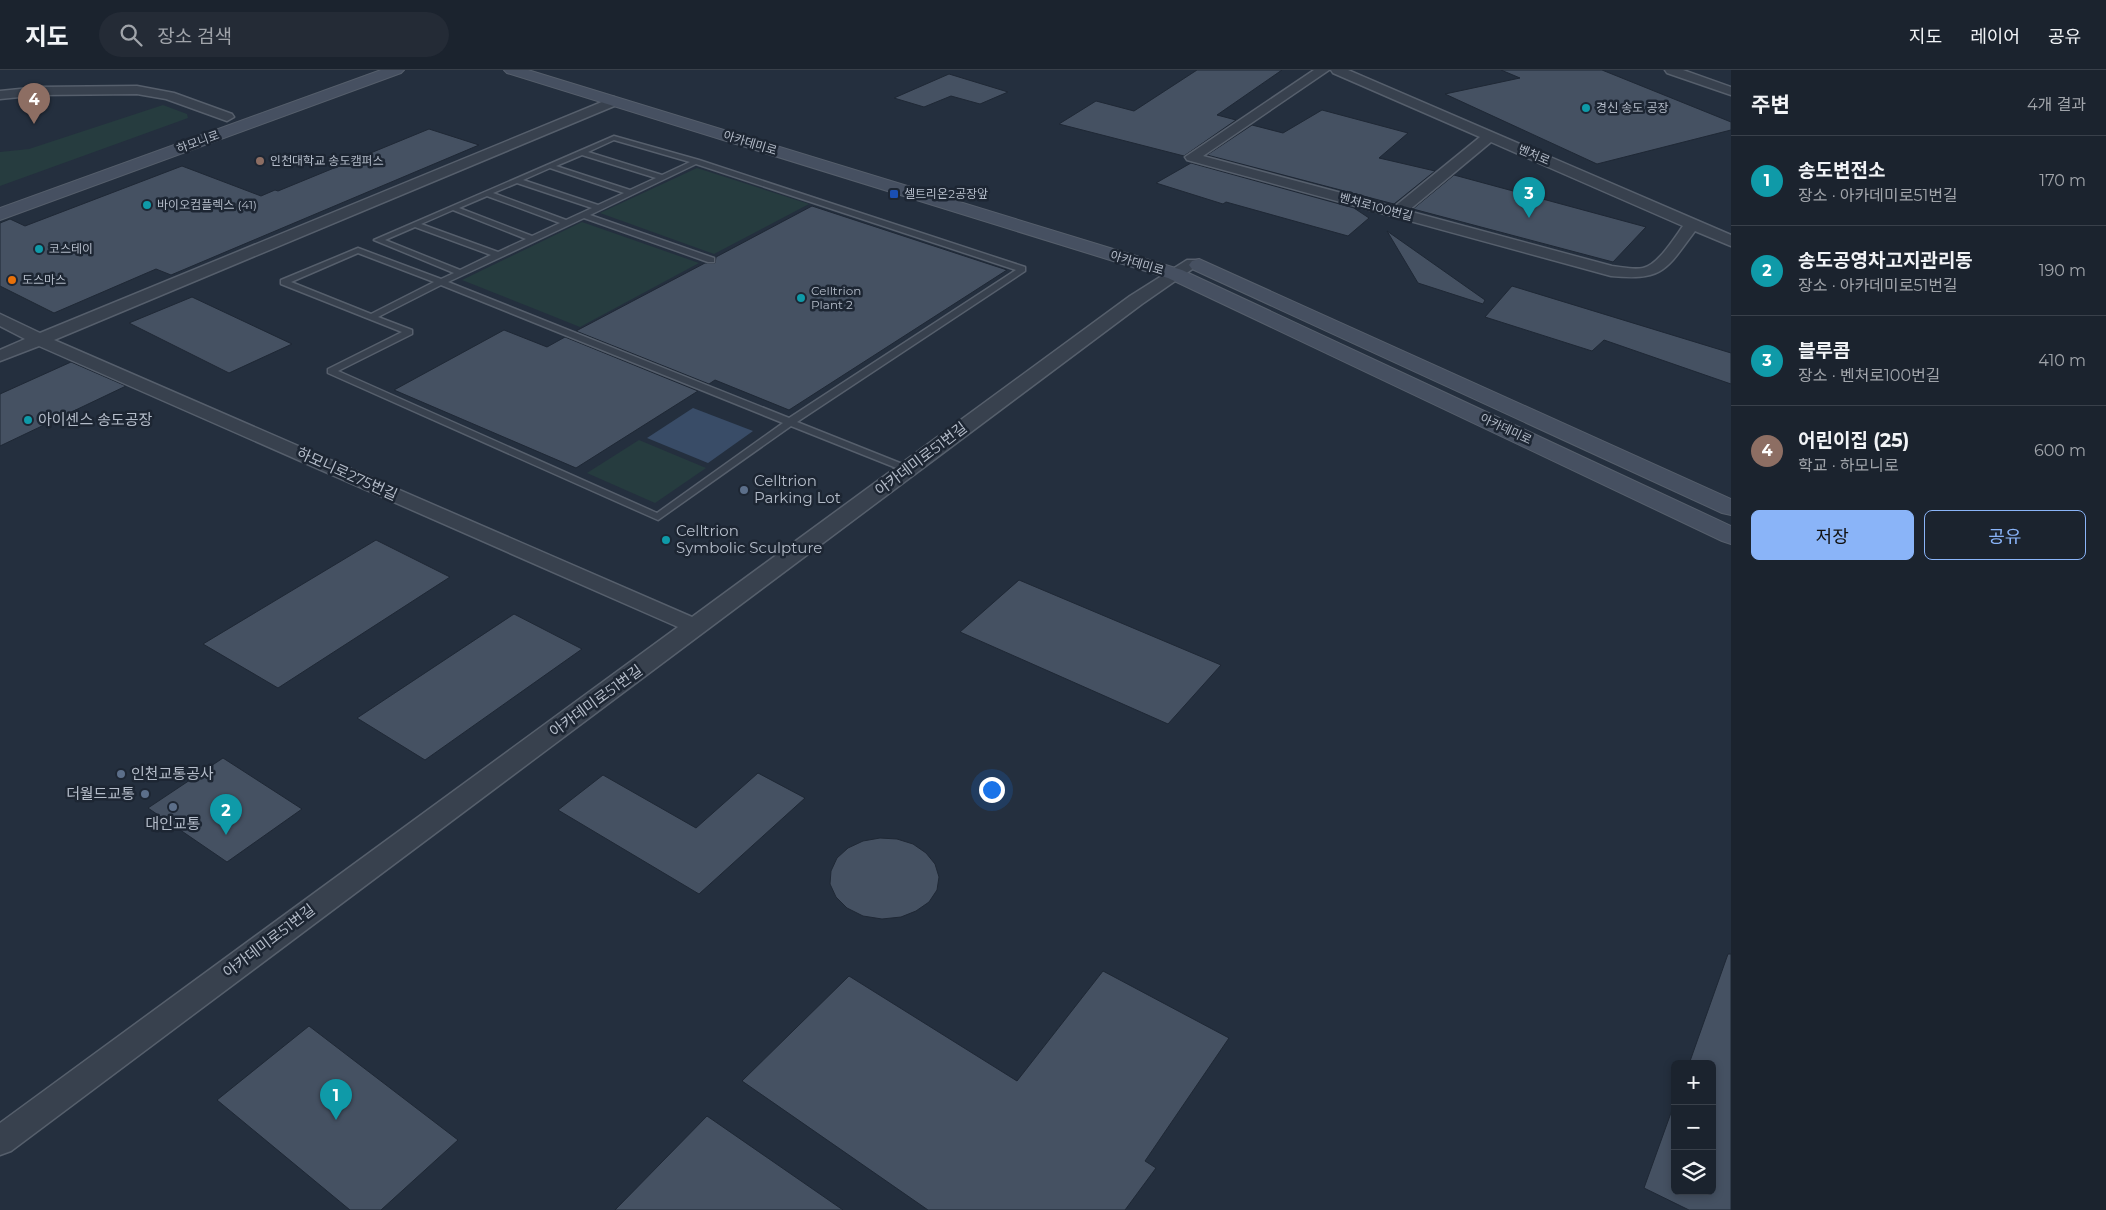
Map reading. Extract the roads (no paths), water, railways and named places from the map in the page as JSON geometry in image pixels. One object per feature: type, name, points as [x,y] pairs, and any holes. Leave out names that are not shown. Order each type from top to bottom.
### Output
[{"type":"main road","name":"하모니로","points":[[0,198],[359,70]]},
{"type":"main road","name":"하모니로","points":[[0,214],[396,70]]},
{"type":"main road","name":"아카데미로","points":[[512,70],[1184,269],[1224,275],[1731,508]]},
{"type":"main road","name":"아카데미로","points":[[562,70],[693,108],[1184,269],[1731,536]]},
{"type":"street","name":"벤처로100번길","points":[[1323,70],[1192,157],[1611,271],[1633,273],[1651,271],[1660,265],[1692,224]]},
{"type":"street","name":"벤처로","points":[[1337,70],[1731,241]]},
{"type":"street","points":[[1672,70],[1731,91]]},
{"type":"street","points":[[0,95],[40,91],[147,91],[169,96],[227,117]]},
{"type":"street","points":[[0,356],[614,100]]},
{"type":"street","points":[[1397,212],[1488,136]]},
{"type":"street","name":"아카데미로51번길","points":[[0,1141],[285,928],[696,627],[1136,300],[1184,269]]},
{"type":"street","name":"하모니로275번길","points":[[0,319],[40,340],[696,627]]},
{"type":"lane","points":[[461,273],[378,240],[614,138],[696,162],[1022,269],[790,422],[658,518],[331,371],[409,332],[284,282],[358,250],[441,282],[790,422],[907,469]]},
{"type":"lane","points":[[581,152],[664,178]]},
{"type":"lane","points":[[372,317],[441,282],[696,162]]},
{"type":"lane","points":[[550,166],[631,193]]},
{"type":"lane","points":[[516,180],[598,208]]},
{"type":"lane","points":[[486,193],[567,223]]},
{"type":"lane","points":[[453,208],[533,239]]},
{"type":"lane","points":[[584,215],[711,260]]},
{"type":"lane","points":[[414,224],[498,256]]},
{"type":"water","points":[[693,408],[753,431],[708,463],[647,438]]},
{"type":"place","name":"경신 송도 공장","points":[[1586,108]]},
{"type":"place","name":"어린이집 (25)","points":[[34,124]]},
{"type":"place","name":"인천대학교 송도캠퍼스","points":[[260,161]]},
{"type":"place","name":"셀트리온2공장앞","points":[[894,194]]},
{"type":"place","name":"바이오컴플렉스 (41)","points":[[147,205]]},
{"type":"place","name":"블루콤","points":[[1529,218]]},
{"type":"place","name":"코스테이","points":[[39,249]]},
{"type":"place","name":"도스마스","points":[[12,280]]},
{"type":"place","name":"Celltrion Plant 2","points":[[801,298]]},
{"type":"place","name":"아이센스 송도공장","points":[[28,420]]},
{"type":"place","name":"Celltrion Parking Lot","points":[[744,490]]},
{"type":"place","name":"Celltrion Symbolic Sculpture","points":[[666,540]]},
{"type":"place","name":"인천교통공사","points":[[121,774]]},
{"type":"place","name":"더월드교통","points":[[145,794]]},
{"type":"place","name":"대인교통","points":[[173,807]]},
{"type":"place","name":"송도공영차고지관리동","points":[[226,835]]},
{"type":"place","name":"송도변전소","points":[[336,1120]]}]
